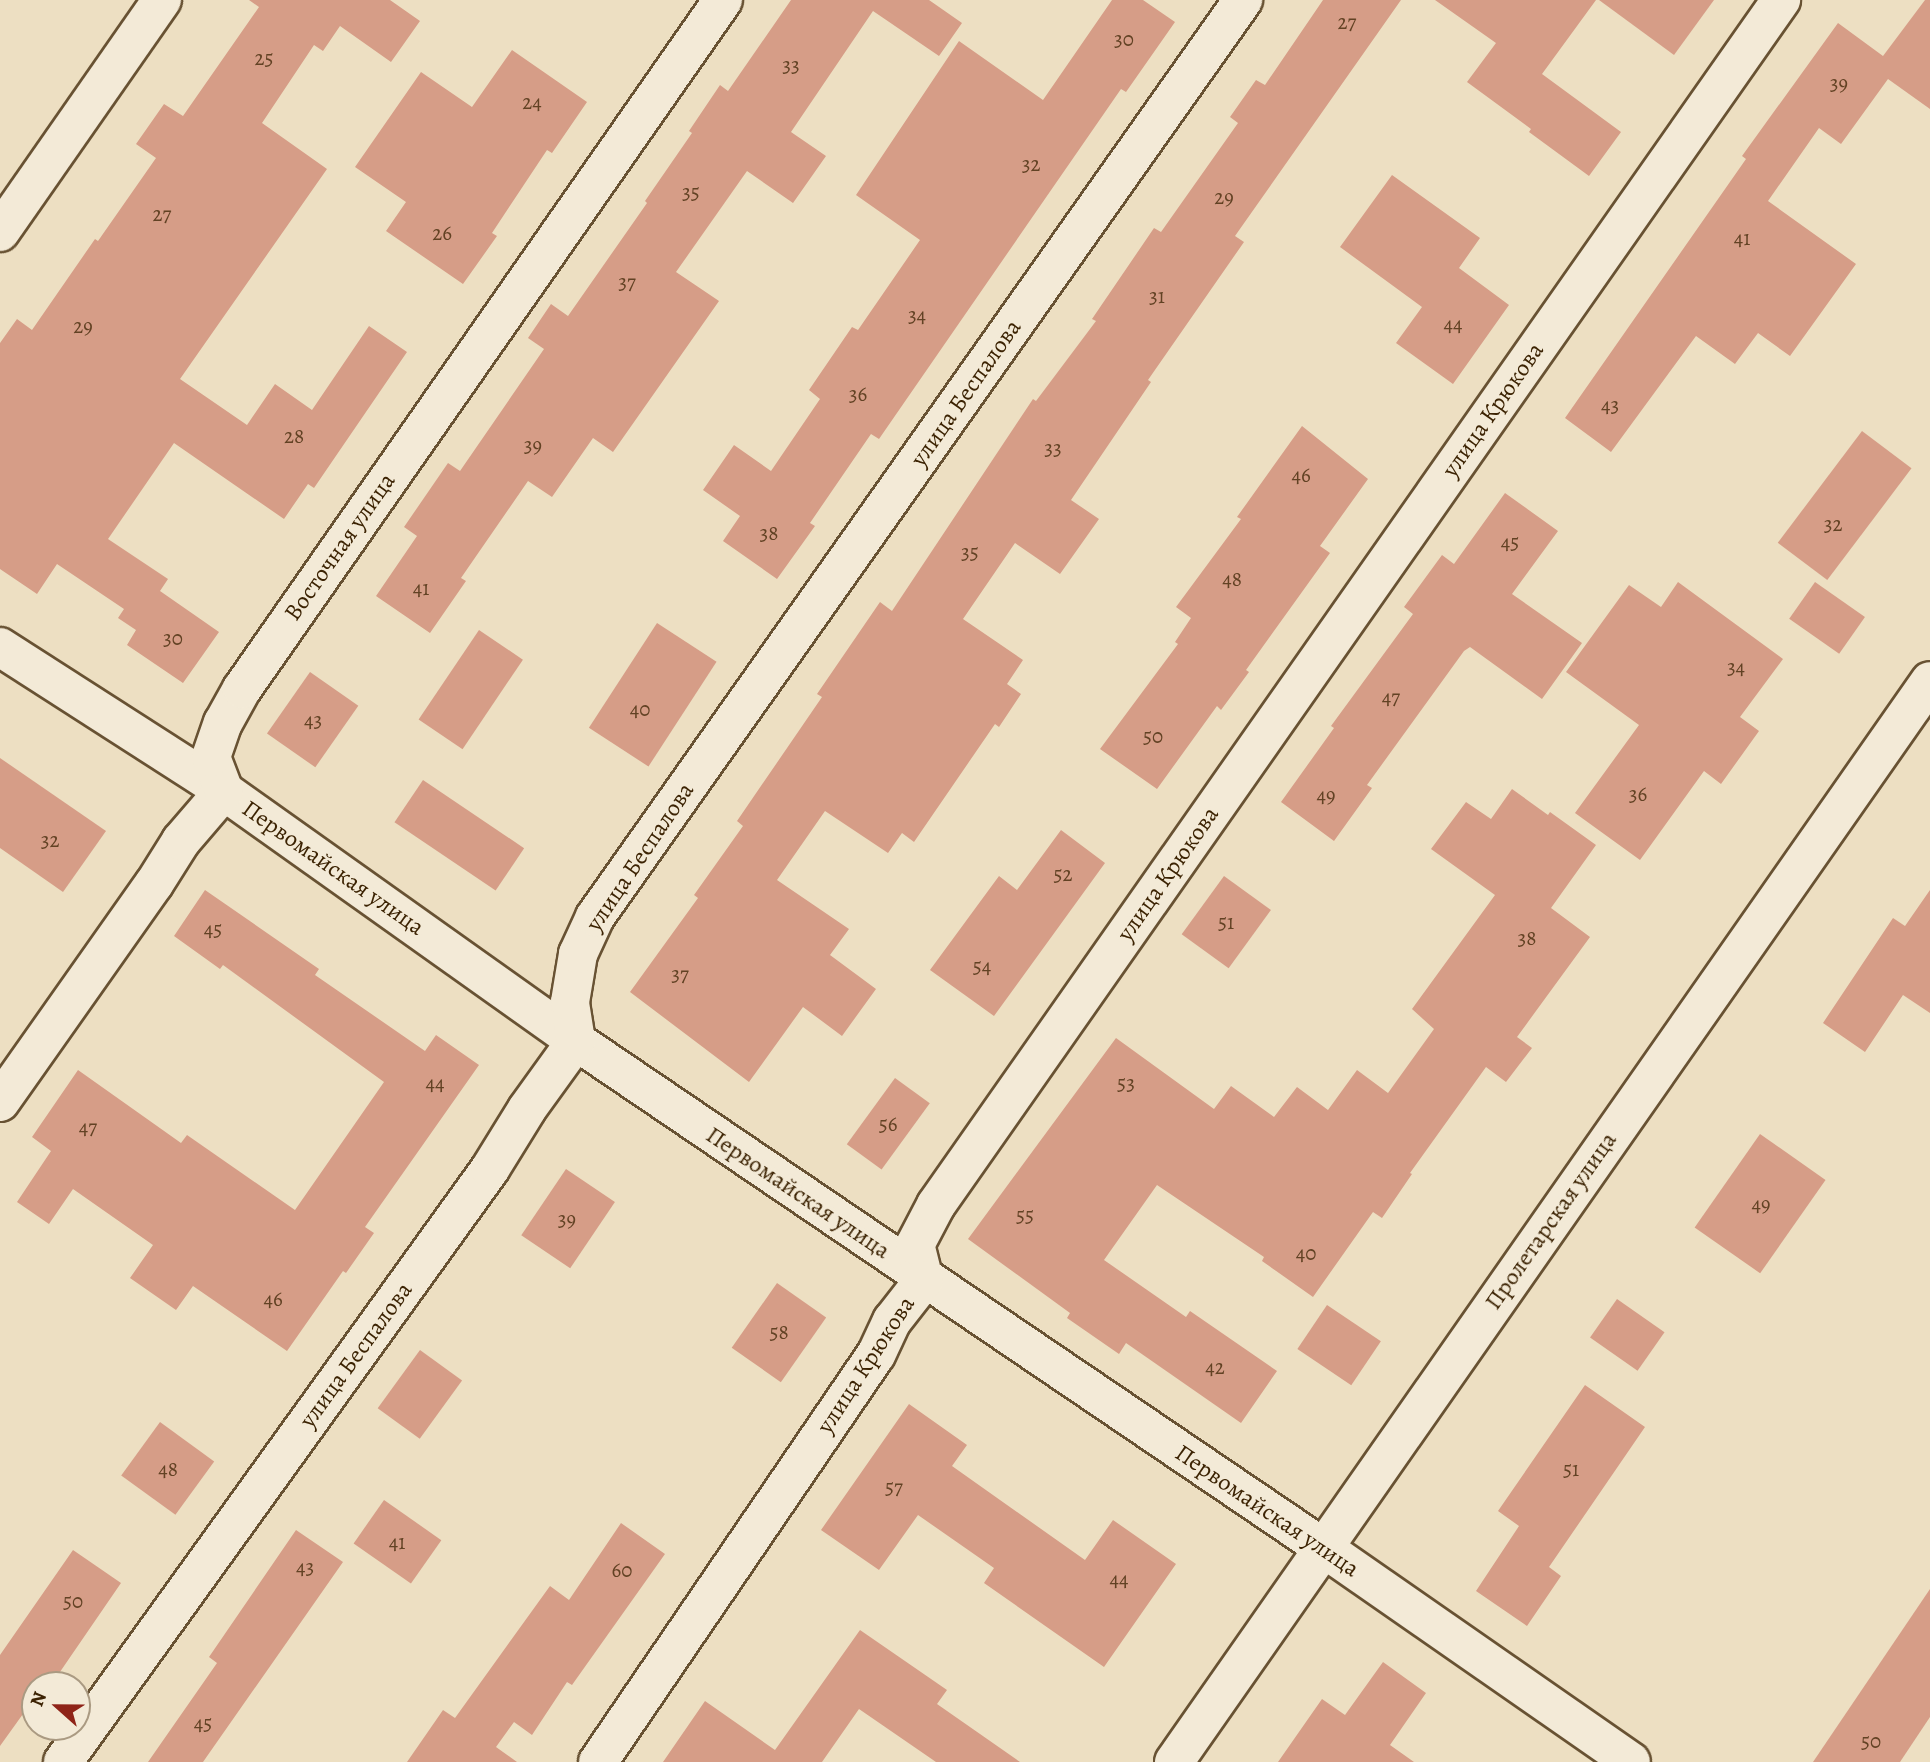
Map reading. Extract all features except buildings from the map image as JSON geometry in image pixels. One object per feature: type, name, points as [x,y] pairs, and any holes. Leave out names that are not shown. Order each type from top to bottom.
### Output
[{"type":"street","points":[[0,232],[162,0]]},
{"type":"street","name":"Восточная улица","points":[[224,790],[211,757],[223,723],[242,689],[723,0]]},
{"type":"street","name":"улица Беспалова","points":[[63,1762],[490,1169],[527,1109],[576,1041],[570,1002],[578,954],[595,917],[1243,0]]},
{"type":"street","name":"улица Крюкова","points":[[598,1762],[876,1355],[892,1321],[923,1280],[915,1245],[936,1205],[1781,0]]},
{"type":"street","name":"Первомайская улица","points":[[0,647],[224,790],[576,1041],[923,1280],[1322,1547],[1632,1762]]},
{"type":"street","name":"Пролетарская улица","points":[[1174,1762],[1930,681]]},
{"type":"street","points":[[0,1102],[181,841],[224,790]]}]
